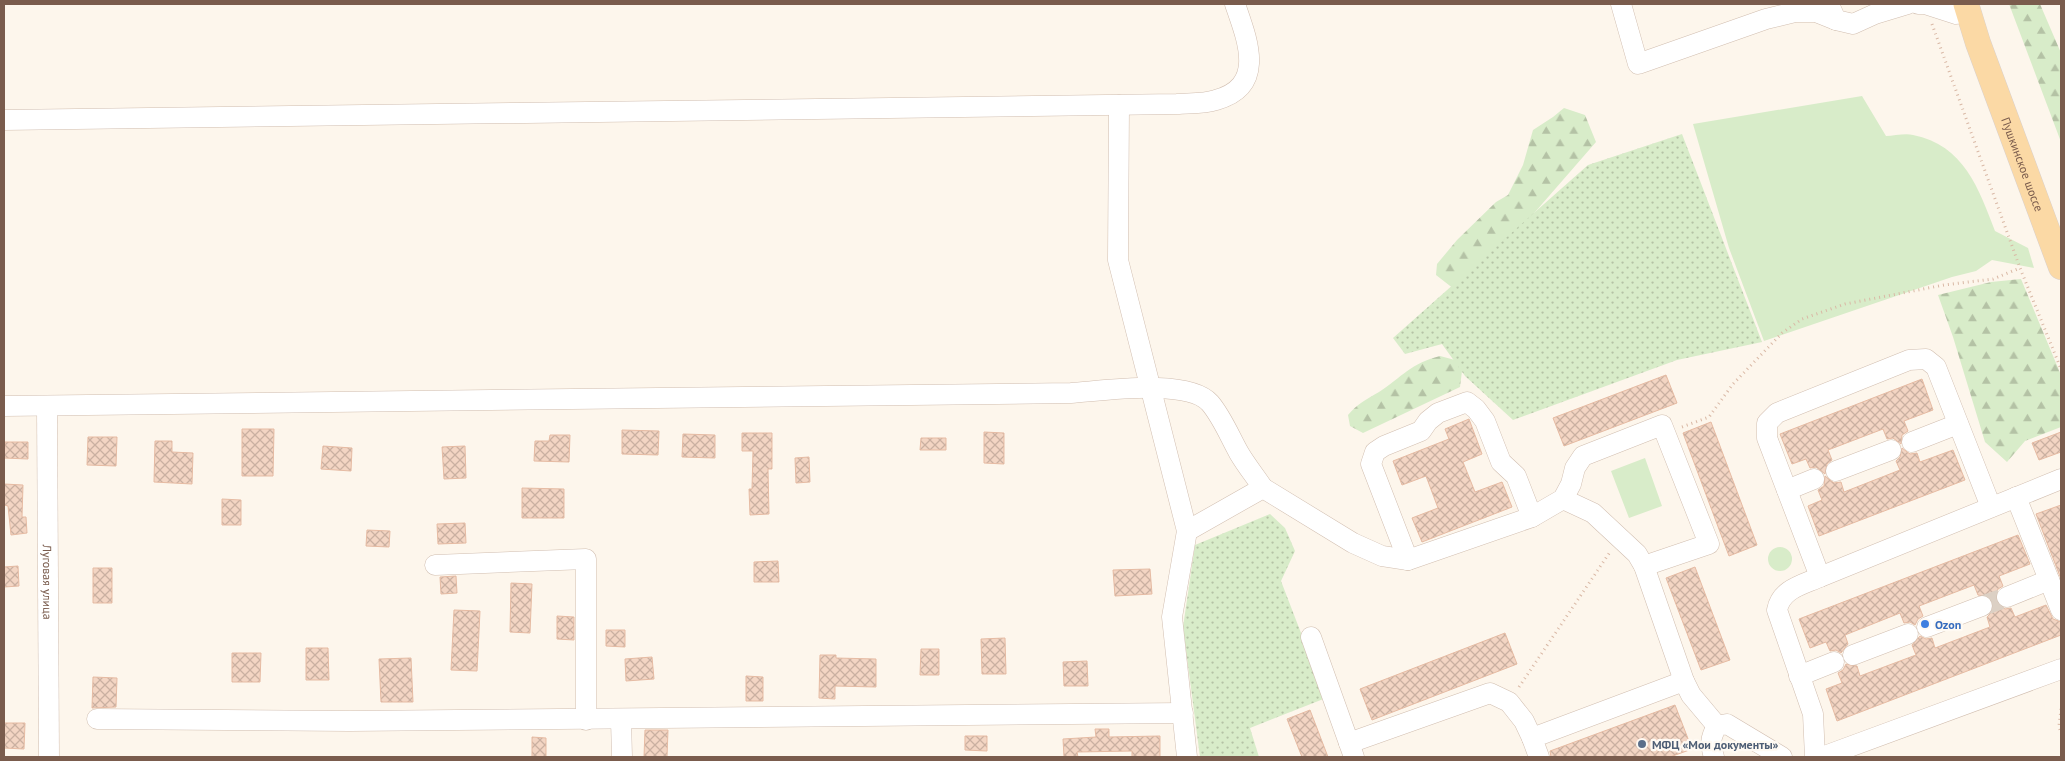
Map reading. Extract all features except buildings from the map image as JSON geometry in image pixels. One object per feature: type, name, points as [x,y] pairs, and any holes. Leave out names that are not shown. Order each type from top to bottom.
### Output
[{"type":"main road","name":"Пушкинское шоссе","points":[[1956,7],[1981,53],[2061,264]]},
{"type":"street","points":[[4,120],[1177,104],[1216,100],[1238,89],[1250,70],[1248,40],[1235,4]]},
{"type":"street","points":[[1621,4],[1638,64],[1766,19],[1795,12],[1832,12],[1853,24],[1879,9],[1908,4]]},
{"type":"street","points":[[1918,4],[1956,7]]},
{"type":"street","points":[[1119,105],[1118,260],[1188,531],[1172,617],[1187,757]]},
{"type":"street","points":[[1820,577],[1767,438],[1767,423],[1777,413],[1909,360],[1926,359],[1936,367],[1991,507]]},
{"type":"street","points":[[4,406],[1071,393],[1151,388],[1177,389],[1196,395],[1209,402],[1240,455],[1264,488],[1353,543],[1382,556],[1408,560],[1532,517],[1562,499],[1571,484],[1575,468],[1583,456],[1662,425],[1709,544],[1644,566]]},
{"type":"street","points":[[1408,560],[1371,464],[1375,452],[1384,446],[1421,431],[1438,412],[1467,402],[1476,409],[1485,422],[1501,462],[1516,476],[1532,517]]},
{"type":"street","name":"Луговая улица","points":[[47,406],[49,757]]},
{"type":"street","points":[[1912,442],[1958,424]]},
{"type":"street","points":[[1836,471],[1892,450]]},
{"type":"street","points":[[1815,757],[1813,714],[1777,610],[1779,600],[1784,594],[1820,577],[2061,479]]},
{"type":"street","points":[[1787,490],[1814,480]]},
{"type":"street","points":[[1188,531],[1264,488]]},
{"type":"street","points":[[2016,497],[2061,610]]},
{"type":"street","points":[[1562,499],[1593,513],[1637,554],[1644,566],[1684,682],[1691,695],[1717,726]]},
{"type":"street","points":[[435,565],[586,558],[586,720]]},
{"type":"street","points":[[2007,597],[2049,580]]},
{"type":"street","points":[[1927,627],[1982,606]]},
{"type":"street","points":[[1852,655],[1908,634]]},
{"type":"street","points":[[1311,637],[1352,750],[1490,693],[1509,702],[1524,721],[1539,757]]},
{"type":"street","points":[[1800,676],[1834,662]]},
{"type":"street","points":[[1822,757],[2061,669]]},
{"type":"street","points":[[1532,738],[1684,682]]},
{"type":"street","points":[[97,719],[350,721],[621,720],[817,716],[1183,713]]},
{"type":"street","points":[[621,720],[622,757]]},
{"type":"street","points":[[1714,757],[1710,744],[1712,734],[1717,726],[1727,724],[1782,757]]},
{"type":"path","points":[[1925,4],[2020,268],[2061,369]]},
{"type":"path","points":[[1665,433],[1709,417],[1733,384],[1782,333],[1802,319],[1845,304],[1944,285],[1993,279],[2020,268]]},
{"type":"path","points":[[1509,702],[1620,537]]},
{"type":"path","points":[[2061,709],[2059,726],[2061,733]]},
{"type":"green space","points":[[2009,4],[2040,4],[2061,53],[2061,142]]},
{"type":"green space","points":[[1862,96],[1886,136],[1910,134],[1931,140],[1945,148],[1957,159],[1967,171],[1983,200],[1995,231],[2028,248],[2034,268],[1992,260],[1976,271],[1952,277],[1764,341],[1729,248],[1693,124]]},
{"type":"green space","points":[[1564,108],[1585,115],[1596,142],[1469,288],[1454,289],[1436,275],[1437,264],[1457,240],[1496,202],[1508,195],[1523,165],[1533,130]]},
{"type":"green space","points":[[1682,134],[1762,342],[1677,360],[1513,420],[1465,376],[1442,344],[1405,354],[1393,338],[1588,165]]},
{"type":"green space","points":[[2021,279],[2061,375],[2061,427],[2025,441],[2007,462],[1985,442],[1938,295],[1991,282]]},
{"type":"green space","points":[[1440,356],[1455,360],[1462,371],[1460,387],[1363,433],[1350,426],[1348,415],[1366,399],[1421,362]]},
{"type":"green space","points":[[1645,458],[1662,506],[1629,518],[1611,471]]},
{"type":"green space","points":[[1270,514],[1285,528],[1295,551],[1281,581],[1326,698],[1250,728],[1259,757],[1200,757],[1183,627],[1195,545]]},
{"type":"green space","points":[[1780,547],[1785,548],[1791,554],[1791,564],[1785,570],[1780,571],[1775,570],[1769,564],[1768,559],[1769,554],[1775,548]]},
{"type":"tunnel","points":[[1982,606],[2007,597]]},
{"type":"place","name":"Ozon","points":[[1925,624]]},
{"type":"place","name":"МФЦ «Мои документы»","points":[[1642,744]]}]
